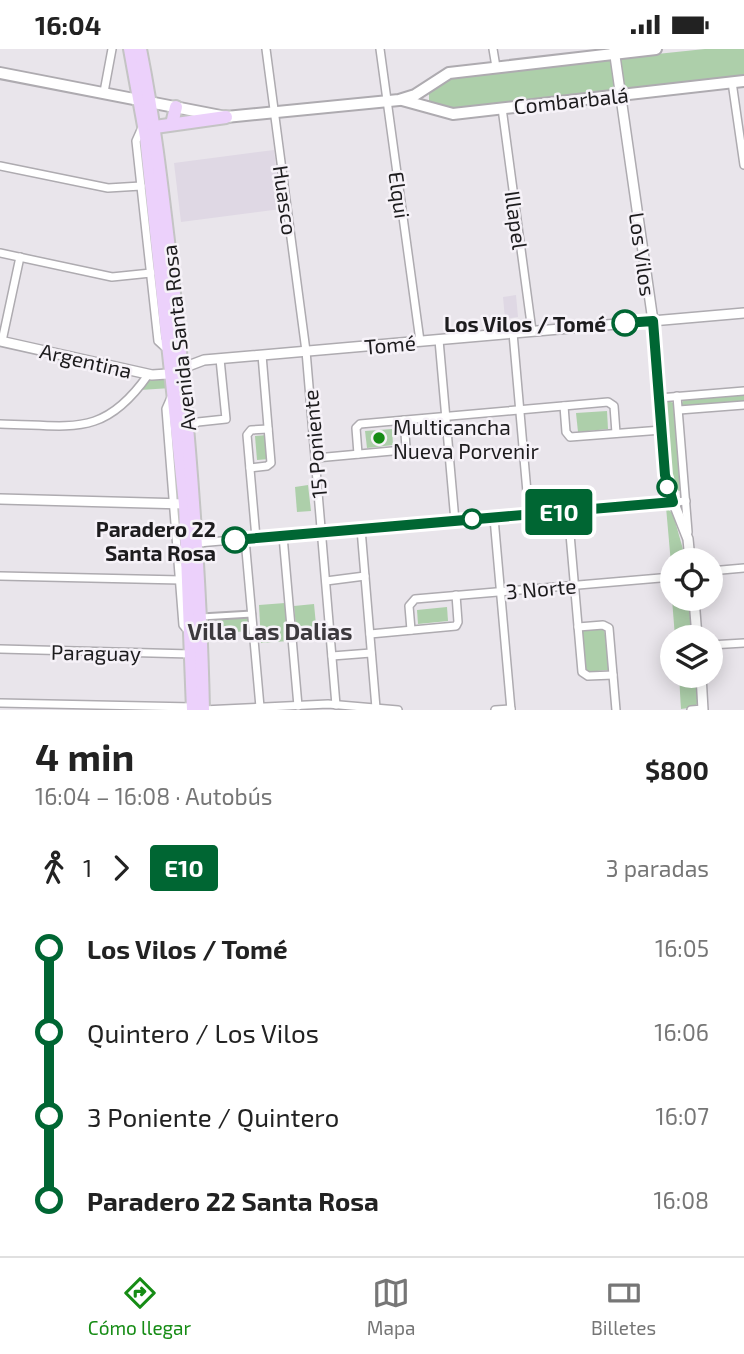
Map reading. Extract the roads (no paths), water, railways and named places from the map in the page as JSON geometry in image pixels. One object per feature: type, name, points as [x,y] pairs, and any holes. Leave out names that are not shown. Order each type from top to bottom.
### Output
[{"type":"main road","name":"Avenida Santa Rosa","points":[[131,49],[146,100]]},
{"type":"main road","name":"Avenida Santa Rosa","points":[[141,49],[175,362],[174,392],[198,626],[191,654],[196,709]]},
{"type":"main road","name":"Combarbalá","points":[[399,100],[445,74],[614,51],[656,49]]},
{"type":"main road","name":"Combarbalá","points":[[0,73],[226,117],[399,100],[448,114],[738,81]]},
{"type":"main road","points":[[426,87],[425,97],[429,107]]},
{"type":"main road","points":[[172,124],[176,107]]},
{"type":"main road","points":[[149,125],[226,117]]},
{"type":"main road","name":"Avenida Santa Rosa","points":[[175,362],[191,422],[186,506],[198,543],[196,709]]},
{"type":"street","points":[[104,92],[112,49]]},
{"type":"street","name":"Huasco","points":[[266,49],[306,351]]},
{"type":"street","name":"Elqui","points":[[380,49],[420,341]]},
{"type":"street","points":[[493,49],[496,67]]},
{"type":"street","name":"Los Vilos","points":[[614,51],[653,321],[667,486],[688,539]]},
{"type":"street","points":[[738,81],[744,165]]},
{"type":"street","name":"Illapel","points":[[502,108],[532,331]]},
{"type":"street","name":"Avenida Santa Rosa","points":[[149,125],[136,137],[141,186],[159,343],[175,362]]},
{"type":"street","points":[[0,166],[108,188],[141,186]]},
{"type":"street","points":[[0,253],[112,277],[151,273]]},
{"type":"street","points":[[1,341],[20,257]]},
{"type":"street","name":"Tomé","points":[[175,362],[744,313]]},
{"type":"street","points":[[513,333],[529,515]]},
{"type":"street","points":[[439,339],[455,521]]},
{"type":"street","name":"Argentina","points":[[1,341],[148,375],[175,362]]},
{"type":"street","name":"15 Poniente","points":[[306,351],[336,705]]},
{"type":"street","points":[[250,468],[267,467],[271,463],[262,355]]},
{"type":"street","points":[[191,422],[226,419],[220,359]]},
{"type":"street","points":[[0,424],[74,425],[98,421],[125,405],[148,375]]},
{"type":"street","points":[[659,398],[744,391]]},
{"type":"street","name":"Los Vilos","points":[[677,396],[689,548]]},
{"type":"street","points":[[358,454],[358,424],[564,405],[611,402],[616,433]]},
{"type":"street","points":[[564,405],[566,432],[570,437],[662,430]]},
{"type":"street","points":[[679,410],[744,405]]},
{"type":"street","points":[[316,458],[403,450],[406,447],[404,420]]},
{"type":"street","points":[[256,538],[248,432],[268,429]]},
{"type":"street","points":[[0,499],[186,506]]},
{"type":"street","points":[[198,543],[686,501]]},
{"type":"street","name":"Avenida Santa Rosa","points":[[186,506],[181,580],[183,625],[198,626]]},
{"type":"street","points":[[568,511],[583,674],[613,675]]},
{"type":"street","points":[[494,518],[511,709],[495,710]]},
{"type":"street","points":[[361,529],[376,708]]},
{"type":"street","points":[[283,536],[298,706]]},
{"type":"street","points":[[245,539],[260,707]]},
{"type":"street","points":[[723,570],[744,568]]},
{"type":"street","points":[[0,576],[181,580]]},
{"type":"street","points":[[326,581],[365,576]]},
{"type":"street","name":"3 Norte","points":[[411,630],[411,601],[660,578]]},
{"type":"street","points":[[370,634],[457,625],[456,596]]},
{"type":"street","points":[[198,626],[252,614]]},
{"type":"street","points":[[578,627],[607,627],[616,710]]},
{"type":"street","points":[[723,644],[744,643]]},
{"type":"street","name":"Paraguay","points":[[0,649],[191,654]]},
{"type":"street","points":[[332,656],[372,653]]},
{"type":"street","points":[[691,710],[703,709],[702,688]]},
{"type":"street","points":[[0,703],[50,707],[196,709],[336,705],[398,710]]},
{"type":"place","name":"Los Vilos / Tomé","points":[[625,323]]},
{"type":"place","name":"Multicancha Nueva Porvenir","points":[[379,438]]},
{"type":"place","name":"Paradero 22 Santa Rosa","points":[[235,540]]},
{"type":"district","name":"Villa Las Dalias","points":[[270,631]]}]
